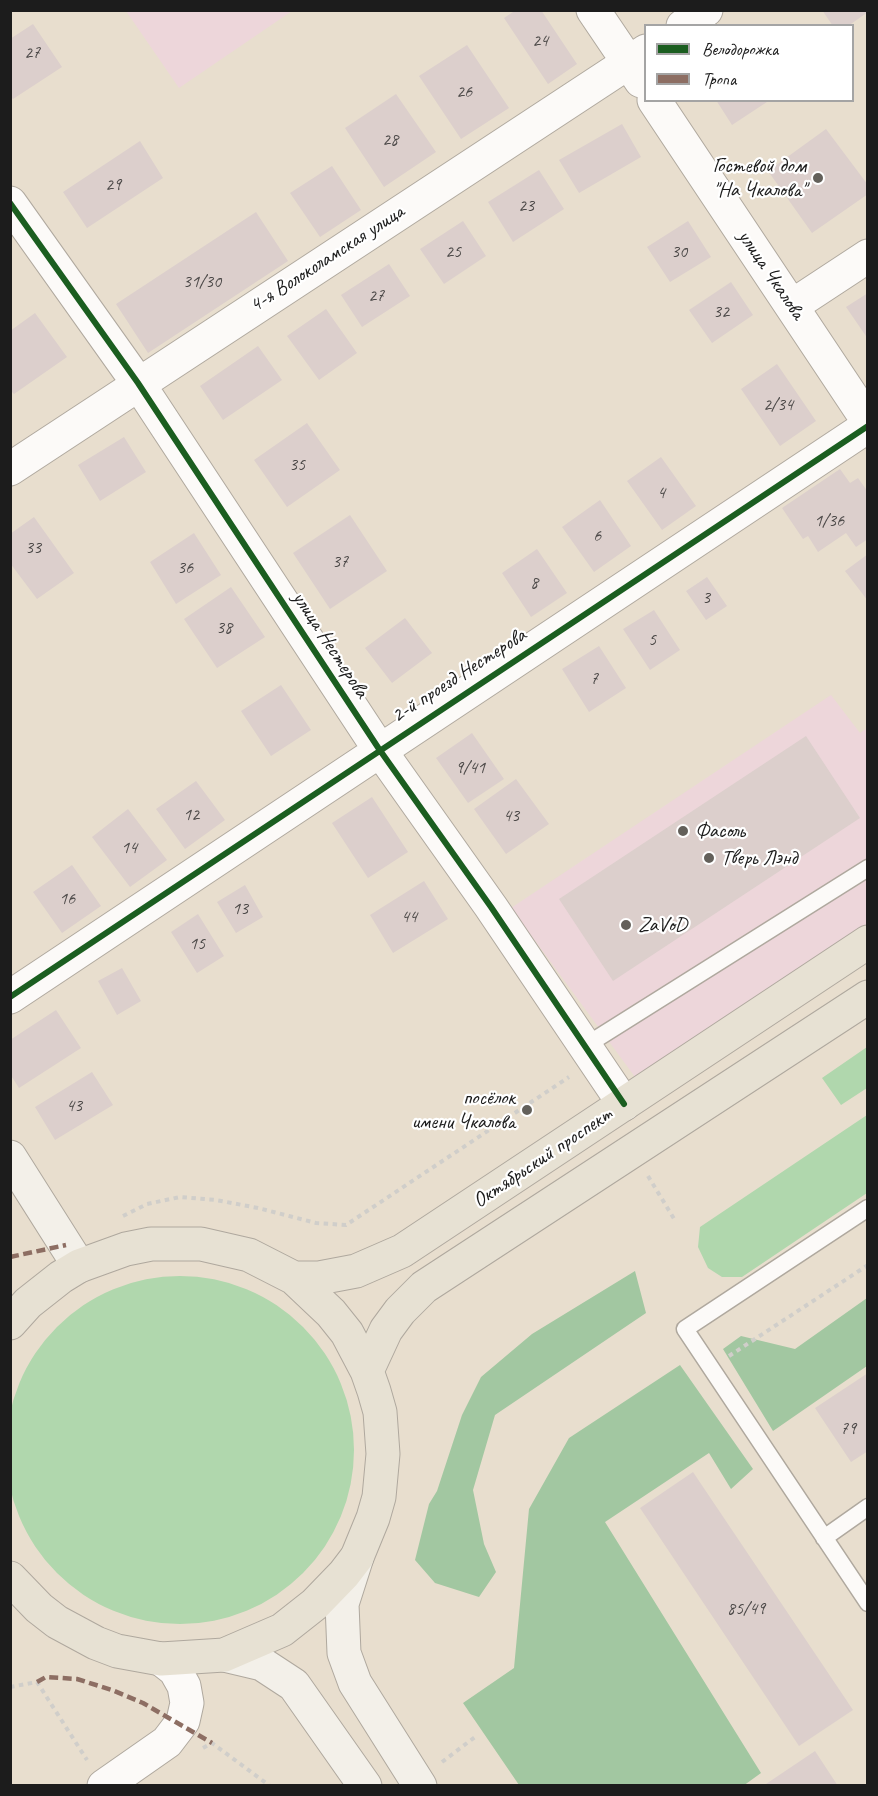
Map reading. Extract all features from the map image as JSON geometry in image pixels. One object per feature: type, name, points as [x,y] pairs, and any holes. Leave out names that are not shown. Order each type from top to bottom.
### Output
[{"type":"main road","name":"Октябрьский проспект","points":[[294,1278],[344,1274],[391,1257],[867,942]]},
{"type":"main road","name":"Октябрьский проспект","points":[[367,1371],[386,1330],[400,1311],[424,1287],[867,998]]},
{"type":"main road","points":[[10,1157],[79,1266]]},
{"type":"main road","points":[[10,1323],[44,1289],[79,1266],[134,1247],[176,1243],[201,1244],[249,1255],[294,1278],[331,1313],[347,1333],[367,1371],[381,1422],[382,1476],[373,1518],[357,1557],[342,1604],[344,1653],[355,1683],[420,1785]]},
{"type":"main road","points":[[224,1655],[263,1639],[299,1618],[331,1590],[357,1557]]},
{"type":"main road","points":[[10,1578],[25,1610],[117,1651],[161,1659],[224,1655],[262,1664],[294,1685],[365,1785]]},
{"type":"street","points":[[594,10],[640,67]]},
{"type":"street","points":[[686,24],[706,10]]},
{"type":"street","name":"4-я Волоколамская улица","points":[[10,469],[138,383],[640,67]]},
{"type":"street","name":"улица Чкалова","points":[[655,102],[867,421]]},
{"type":"street","name":"улица Нестерова","points":[[10,204],[138,383],[379,749],[624,1104]]},
{"type":"street","points":[[792,306],[867,256]]},
{"type":"street","name":"2-й проезд Нестерова","points":[[10,997],[867,426]]},
{"type":"street","points":[[104,1785],[167,1742],[183,1721],[187,1703],[184,1686],[175,1670],[161,1659]]},
{"type":"lane","points":[[585,1046],[867,868]]},
{"type":"lane","points":[[867,1208],[685,1329],[867,1603]]},
{"type":"lane","points":[[824,1538],[867,1507]]},
{"type":"path","points":[[116,1219],[147,1204],[180,1197],[237,1204],[316,1223],[346,1225],[577,1072],[590,1082],[603,1073]]},
{"type":"path","points":[[711,1368],[867,1265]]},
{"type":"path","points":[[10,1686],[37,1682],[104,1785]]},
{"type":"path","points":[[199,1751],[212,1743],[270,1785]]},
{"type":"shaded area","points":[[126,11],[292,11],[179,88]]},
{"type":"shaded area","points":[[831,695],[860,733],[867,728],[867,924],[635,1077],[511,908]]},
{"type":"green space","points":[[867,1047],[867,1088],[841,1105],[822,1078]]},
{"type":"green space","points":[[867,1115],[867,1193],[742,1277],[722,1277],[708,1268],[698,1247],[700,1227]]},
{"type":"green space","points":[[635,1271],[646,1313],[495,1415],[473,1490],[484,1544],[496,1572],[479,1597],[435,1583],[415,1560],[429,1504],[437,1491],[462,1415],[481,1377],[532,1334]]},
{"type":"green space","points":[[180,1276],[214,1279],[247,1289],[277,1305],[303,1327],[325,1353],[341,1383],[351,1416],[354,1450],[351,1484],[341,1517],[325,1547],[303,1573],[277,1595],[247,1611],[214,1621],[180,1624],[146,1621],[113,1611],[83,1595],[57,1573],[35,1547],[19,1517],[9,1484],[6,1450],[9,1416],[19,1383],[35,1353],[57,1327],[83,1305],[113,1289],[146,1279]]},
{"type":"green space","points":[[867,1298],[867,1366],[773,1431],[723,1349],[741,1336],[795,1349]]},
{"type":"green space","points":[[680,1365],[753,1469],[731,1489],[709,1453],[605,1522],[761,1773],[743,1786],[519,1785],[463,1703],[514,1668],[529,1509],[569,1438]]},
{"type":"building","points":[[516,10],[541,10],[577,64],[548,84],[504,18]]},
{"type":"building","points":[[822,10],[868,10],[851,24],[832,24]]},
{"type":"building","points":[[33,24],[62,67],[13,99],[10,96],[10,39]]},
{"type":"building","points":[[467,45],[509,108],[461,139],[419,76]]},
{"type":"building","points":[[396,94],[436,152],[384,187],[345,128]]},
{"type":"building","points":[[717,102],[767,102],[732,125]]},
{"type":"building","points":[[622,124],[641,157],[579,193],[559,160]]},
{"type":"building","name":"Гостевой дом \"На Чкалова\"","points":[[826,129],[868,185],[868,194],[812,233],[768,171]]},
{"type":"building","points":[[140,141],[163,178],[87,228],[63,192]]},
{"type":"building","points":[[332,166],[361,210],[320,237],[290,193]]},
{"type":"building","points":[[539,170],[564,209],[513,242],[488,202]]},
{"type":"building","points":[[256,212],[288,261],[148,353],[116,304]]},
{"type":"building","points":[[463,221],[486,256],[444,284],[420,249]]},
{"type":"building","points":[[688,221],[711,257],[670,282],[647,247]]},
{"type":"building","points":[[389,264],[410,296],[362,327],[341,295]]},
{"type":"building","points":[[731,282],[753,315],[712,343],[689,310]]},
{"type":"building","points":[[868,293],[868,339],[846,307]]},
{"type":"building","points":[[326,309],[357,353],[319,380],[287,336]]},
{"type":"building","points":[[35,313],[67,357],[14,394],[10,390],[10,331]]},
{"type":"building","points":[[258,346],[282,380],[223,420],[200,386]]},
{"type":"building","points":[[777,364],[816,421],[780,446],[741,389]]},
{"type":"building","points":[[307,423],[340,470],[287,507],[254,460]]},
{"type":"building","points":[[124,437],[146,472],[100,501],[78,465]]},
{"type":"building","points":[[661,457],[696,506],[662,530],[627,481]]},
{"type":"building","points":[[840,469],[850,483],[858,478],[868,492],[868,539],[856,547],[846,533],[818,552],[808,536],[803,539],[782,508]]},
{"type":"building","points":[[600,500],[631,546],[594,572],[562,527]]},
{"type":"building","points":[[350,515],[387,571],[330,609],[293,553]]},
{"type":"building","points":[[34,517],[74,573],[37,599],[10,563],[10,534]]},
{"type":"building","points":[[194,533],[221,575],[176,604],[150,562]]},
{"type":"building","points":[[537,549],[567,593],[531,617],[502,573]]},
{"type":"building","points":[[868,554],[868,601],[845,571]]},
{"type":"building","points":[[707,577],[727,606],[706,620],[686,591]]},
{"type":"building","points":[[231,587],[265,637],[217,668],[184,619]]},
{"type":"building","points":[[654,610],[680,650],[650,670],[623,629]]},
{"type":"building","points":[[405,618],[432,653],[392,683],[365,648]]},
{"type":"building","points":[[599,646],[626,688],[589,712],[562,669]]},
{"type":"building","points":[[281,685],[311,730],[271,756],[241,711]]},
{"type":"building","points":[[472,733],[504,779],[468,803],[436,758]]},
{"type":"building","name":"Тверь Лэнд","points":[[806,736],[860,818],[613,981],[559,899]]},
{"type":"building","points":[[516,779],[549,824],[506,854],[474,809]]},
{"type":"building","points":[[196,781],[225,820],[185,849],[156,809]]},
{"type":"building","points":[[372,797],[408,852],[368,878],[332,823]]},
{"type":"building","points":[[128,809],[167,860],[130,887],[92,837]]},
{"type":"building","points":[[72,865],[101,906],[62,933],[33,892]]},
{"type":"building","points":[[424,881],[448,919],[393,953],[370,915]]},
{"type":"building","points":[[245,885],[263,917],[236,933],[217,902]]},
{"type":"building","points":[[198,914],[224,956],[197,973],[171,932]]},
{"type":"building","points":[[122,968],[141,1001],[117,1015],[98,981]]},
{"type":"building","points":[[56,1010],[81,1048],[19,1088],[10,1074],[10,1040]]},
{"type":"building","points":[[92,1072],[113,1105],[55,1140],[35,1107]]},
{"type":"building","points":[[868,1373],[868,1451],[851,1462],[815,1408]]},
{"type":"building","points":[[693,1472],[853,1710],[799,1746],[640,1508]]},
{"type":"building","points":[[815,1751],[838,1786],[763,1786]]},
{"type":"marked path","points":[[10,1257],[66,1245]]},
{"type":"marked path","points":[[37,1682],[46,1677],[77,1679],[112,1690],[143,1703],[212,1743]]},
{"type":"cycle path","points":[[10,203],[138,383],[379,749],[491,907],[624,1104]]},
{"type":"cycle path","points":[[10,997],[868,426]]},
{"type":"place","name":"Гостевой дом \"На Чкалова\"","points":[[818,178]]},
{"type":"place","name":"Фасоль","points":[[683,831]]},
{"type":"place","name":"Тверь Лэнд","points":[[709,858]]},
{"type":"place","name":"ZaVoD","points":[[626,925]]},
{"type":"place","name":"посёлок имени Чкалова","points":[[527,1110]]}]
